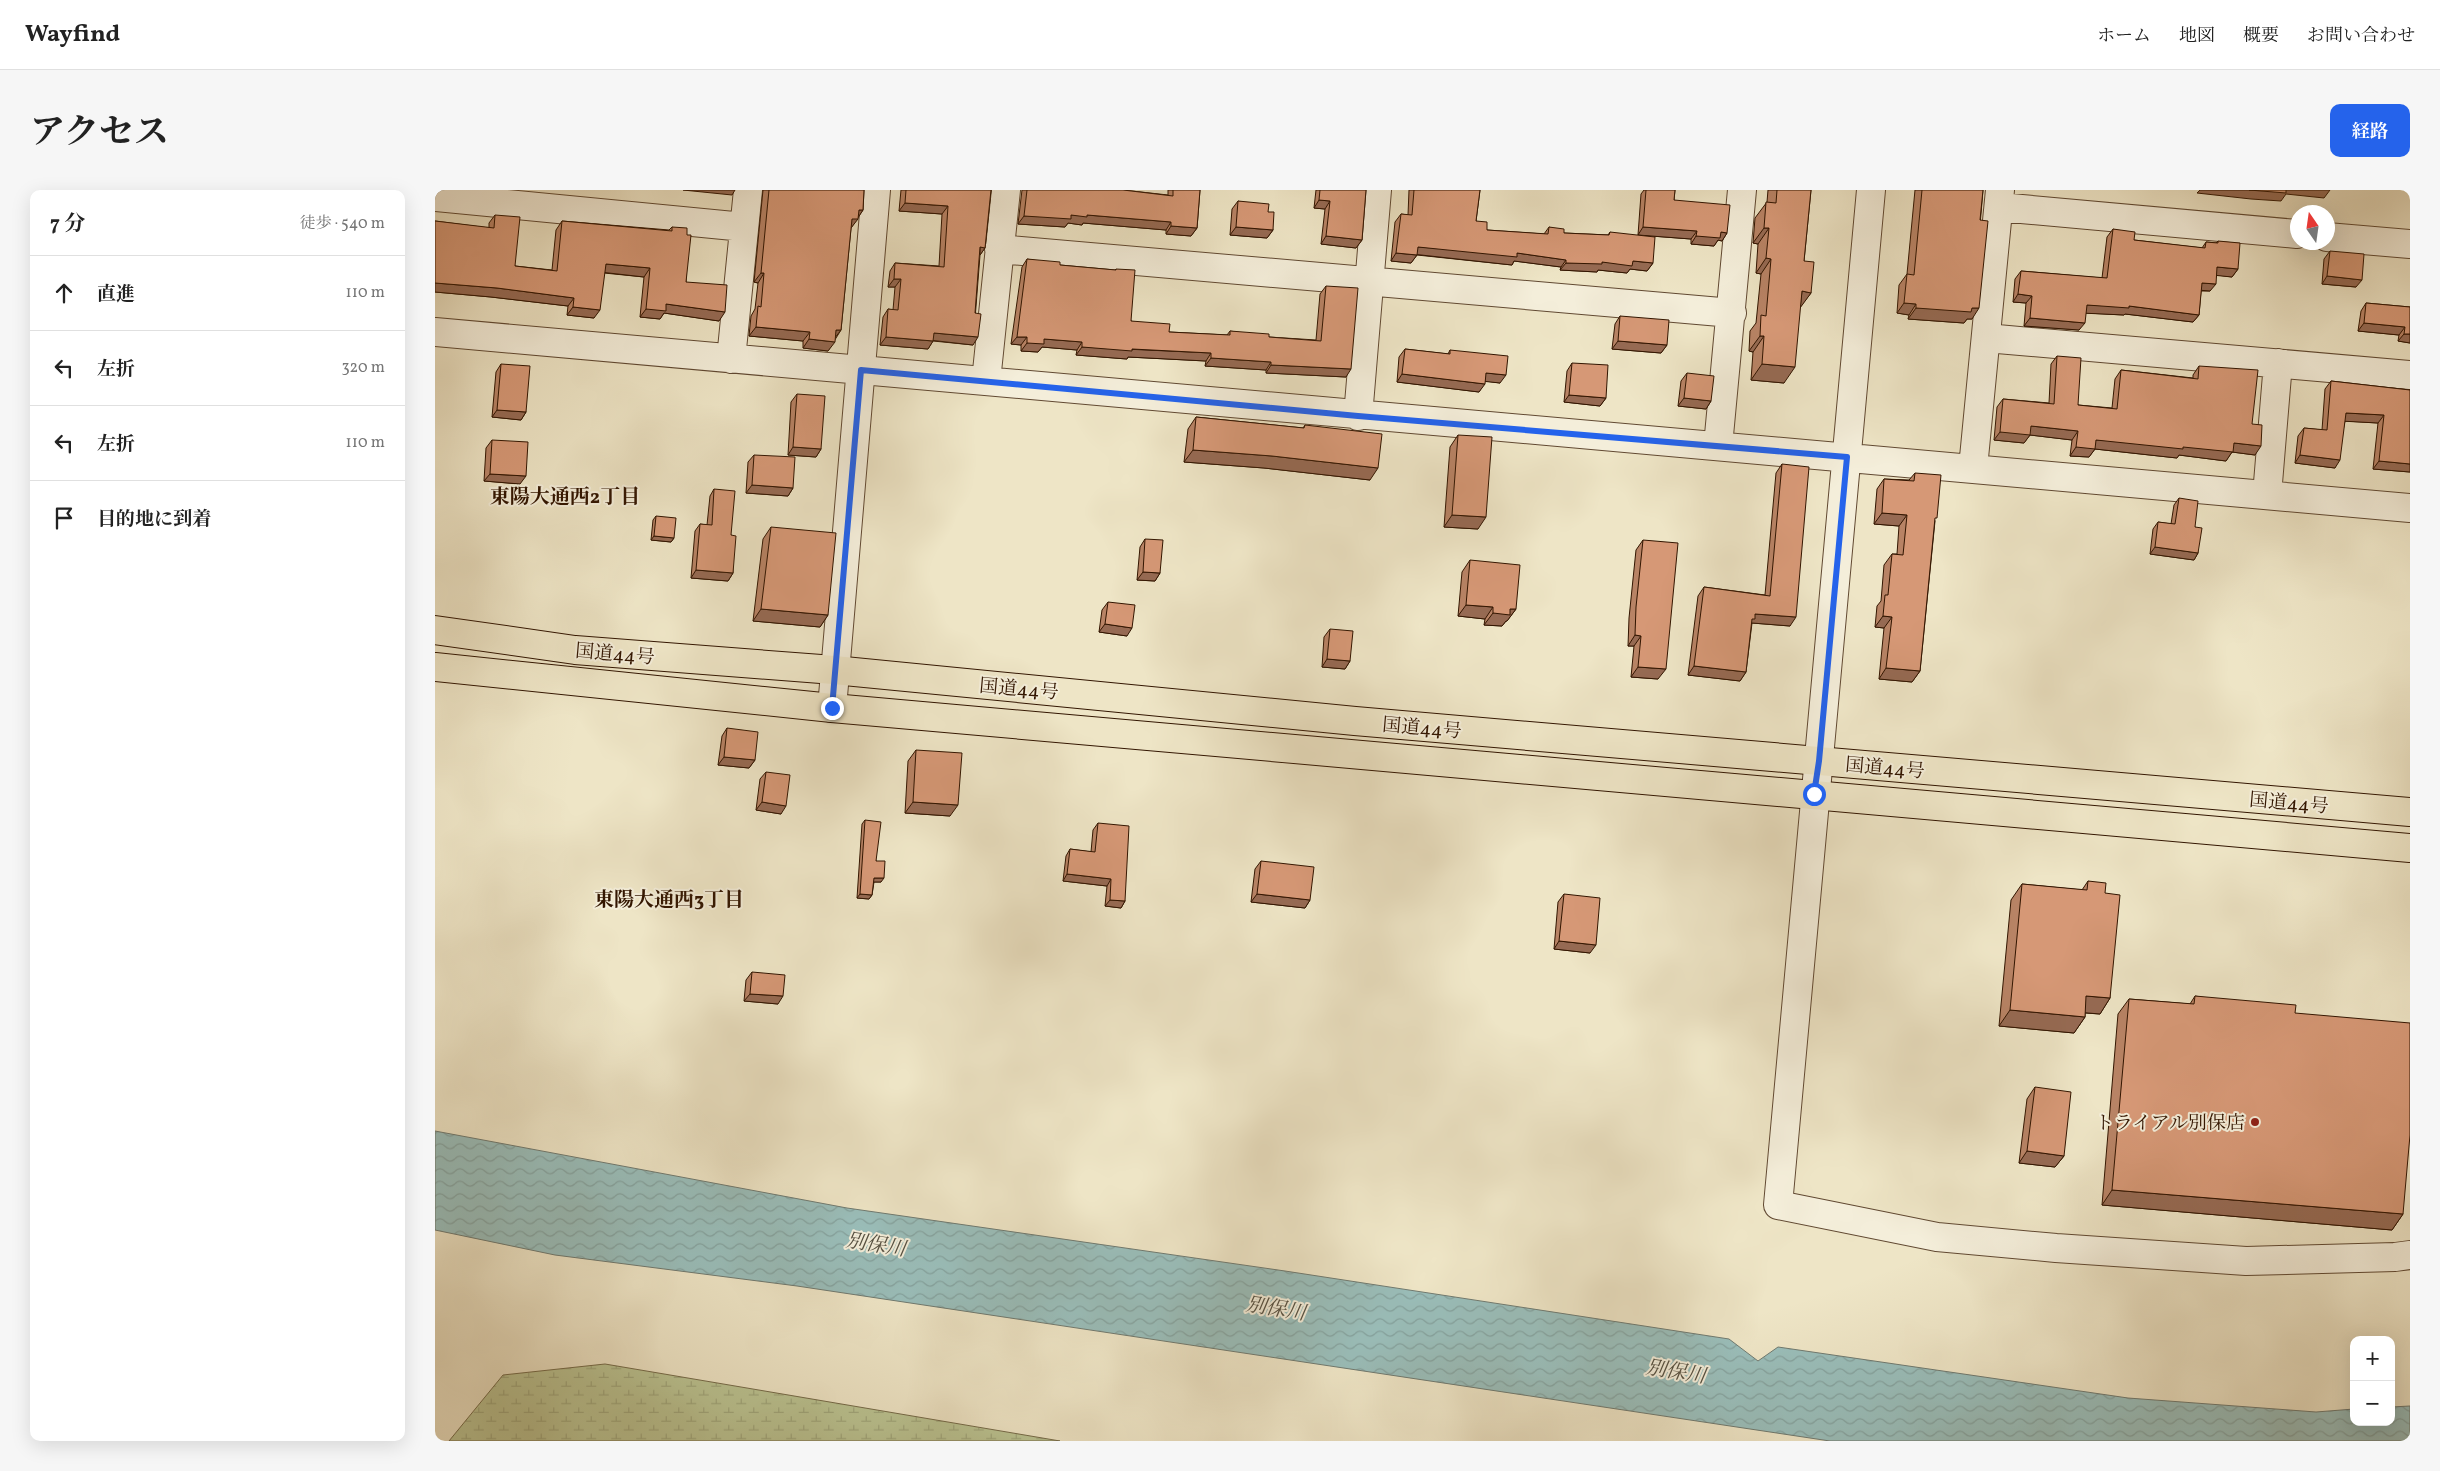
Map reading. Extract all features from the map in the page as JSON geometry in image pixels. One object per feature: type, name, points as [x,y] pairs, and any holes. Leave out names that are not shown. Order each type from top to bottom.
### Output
[{"type":"highway","name":"国道44号","points":[[435,630],[575,650],[834,670],[1355,721],[2410,812]]},
{"type":"highway","name":"国道44号","points":[[435,667],[832,708],[2410,848]]},
{"type":"street","points":[[731,360],[748,190]]},
{"type":"street","points":[[832,708],[876,190]]},
{"type":"street","points":[[985,381],[1006,190]]},
{"type":"street","points":[[1358,416],[1371,280],[1377,190]]},
{"type":"street","points":[[1718,446],[1732,313],[1742,190]]},
{"type":"street","points":[[1871,190],[1819,761],[1814,794],[1778,1205],[1937,1237],[2056,1248],[2246,1261],[2410,1255]]},
{"type":"street","points":[[435,197],[744,227]]},
{"type":"street","points":[[1973,468],[2000,199],[2290,233]]},
{"type":"street","points":[[2335,238],[2410,244]]},
{"type":"street","points":[[999,249],[1732,313]]},
{"type":"street","points":[[435,332],[1358,416],[1973,468],[2410,508]]},
{"type":"street","points":[[1986,338],[2410,375]]},
{"type":"street","points":[[2267,495],[2278,363]]},
{"type":"green space","points":[[605,1364],[1060,1441],[449,1441],[503,1375]]},
{"type":"water","name":"別保川","points":[[435,1131],[847,1208],[1285,1271],[1729,1339],[1758,1361],[1778,1347],[2128,1398],[2316,1412],[2350,1409],[2350,1426],[2395,1426],[2395,1407],[2410,1406],[2410,1441],[1830,1441],[797,1286],[555,1255],[435,1230]]},
{"type":"building","points":[[769,190],[864,190],[863,210],[859,210],[858,219],[852,219],[841,330],[836,330],[835,342],[809,339],[810,332],[756,327],[758,306],[761,307],[764,273],[761,273]]},
{"type":"building","points":[[906,190],[991,190],[985,248],[980,247],[975,313],[981,314],[978,337],[934,333],[933,341],[886,337],[888,309],[898,310],[901,279],[894,279],[895,263],[944,267],[948,206],[905,203]]},
{"type":"building","points":[[1027,190],[1123,190],[1173,196],[1173,190],[1200,190],[1197,228],[1171,226],[1171,222],[1087,215],[1087,217],[1071,215],[1071,219],[1024,216]]},
{"type":"building","points":[[1320,190],[1366,190],[1362,240],[1326,236],[1330,201],[1319,200]]},
{"type":"building","points":[[1414,190],[1480,190],[1476,221],[1487,222],[1487,230],[1548,234],[1549,227],[1564,229],[1564,233],[1609,235],[1610,232],[1655,237],[1653,263],[1633,261],[1632,266],[1602,262],[1602,264],[1566,263],[1566,260],[1517,253],[1517,257],[1418,247],[1417,255],[1396,253],[1401,214],[1412,215]]},
{"type":"building","points":[[1646,190],[1675,190],[1674,200],[1730,205],[1727,233],[1721,232],[1720,238],[1696,236],[1697,231],[1643,227]]},
{"type":"building","points":[[1777,190],[1811,190],[1804,261],[1814,262],[1811,293],[1802,291],[1795,367],[1762,364],[1764,336],[1760,336],[1761,315],[1766,316],[1771,259],[1766,258],[1769,228],[1764,228],[1766,202],[1776,203]]},
{"type":"building","points":[[1922,190],[1983,190],[1980,220],[1988,221],[1979,308],[1972,308],[1971,312],[1916,308],[1916,304],[1904,303],[1907,274],[1914,275]]},
{"type":"building","points":[[2249,190],[2286,190],[2286,193]]},
{"type":"building","points":[[1238,201],[1269,204],[1268,212],[1274,212],[1273,230],[1236,227]]},
{"type":"building","points":[[495,215],[520,217],[515,266],[557,271],[562,221],[672,231],[672,227],[687,228],[687,235],[691,235],[686,282],[727,285],[725,312],[666,304],[666,311],[646,309],[650,268],[606,264],[600,310],[573,307],[574,298],[497,288],[435,283],[435,221],[494,228]]},
{"type":"building","points":[[2113,229],[2135,232],[2134,240],[2205,248],[2206,242],[2240,243],[2238,269],[2217,267],[2216,284],[2202,283],[2199,315],[2129,306],[2129,308],[2087,305],[2085,323],[2030,318],[2032,296],[2018,294],[2021,271],[2107,278]]},
{"type":"building","points":[[2330,251],[2364,254],[2362,280],[2327,276]]},
{"type":"building","points":[[1027,259],[1060,262],[1060,265],[1135,270],[1131,321],[1170,324],[1169,332],[1230,335],[1230,331],[1269,334],[1269,337],[1321,341],[1326,286],[1358,288],[1351,369],[1271,365],[1271,362],[1211,358],[1211,353],[1132,349],[1132,351],[1082,347],[1082,342],[1044,339],[1044,344],[1027,343],[1027,337],[1017,337]]},
{"type":"building","points":[[2366,303],[2410,307],[2410,334],[2404,334],[2405,327],[2364,323]]},
{"type":"building","points":[[1620,316],[1669,320],[1667,345],[1618,341]]},
{"type":"building","points":[[1405,349],[1450,354],[1450,350],[1508,356],[1506,375],[1486,373],[1485,384],[1402,374]]},
{"type":"building","points":[[2057,356],[2081,358],[2078,405],[2117,409],[2121,370],[2198,379],[2199,366],[2258,370],[2252,424],[2262,425],[2261,446],[2234,443],[2233,452],[2096,440],[2095,449],[2076,447],[2078,431],[2031,426],[2030,435],[2000,432],[2003,399],[2054,404]]},
{"type":"building","points":[[1572,363],[1608,365],[1606,398],[1569,395]]},
{"type":"building","points":[[501,364],[530,366],[526,412],[497,410]]},
{"type":"building","points":[[1687,373],[1714,376],[1711,401],[1684,398]]},
{"type":"building","points":[[2331,381],[2410,390],[2410,464],[2379,461],[2384,415],[2346,413],[2340,460],[2300,455],[2304,428],[2327,430]]},
{"type":"building","points":[[797,394],[825,396],[821,449],[793,447]]},
{"type":"building","points":[[1196,417],[1304,428],[1305,425],[1382,434],[1378,468],[1272,456],[1193,450]]},
{"type":"building","points":[[1458,435],[1492,437],[1486,517],[1452,515]]},
{"type":"building","points":[[492,440],[528,442],[526,476],[490,474]]},
{"type":"building","points":[[754,455],[795,457],[793,488],[752,485]]},
{"type":"building","points":[[1782,464],[1809,467],[1796,617],[1755,614],[1755,619],[1752,619],[1746,672],[1694,666],[1704,587],[1770,596]]},
{"type":"building","points":[[1915,473],[1941,475],[1920,671],[1886,668],[1892,617],[1883,616],[1885,595],[1888,595],[1892,554],[1903,555],[1907,515],[1882,513],[1884,479],[1914,481]]},
{"type":"building","points":[[714,489],[735,491],[731,535],[736,536],[733,573],[696,570],[700,524],[712,525]]},
{"type":"building","points":[[2179,498],[2198,501],[2195,527],[2202,528],[2198,553],[2155,547],[2158,522],[2175,524]]},
{"type":"building","points":[[656,516],[676,518],[674,538],[654,536]]},
{"type":"building","points":[[771,527],[836,533],[828,615],[761,609]]},
{"type":"building","points":[[1145,539],[1163,540],[1160,573],[1143,572]]},
{"type":"building","points":[[1643,540],[1678,543],[1666,669],[1638,667],[1641,636],[1635,635],[1636,607]]},
{"type":"building","points":[[1470,560],[1520,565],[1516,609],[1510,609],[1510,615],[1493,613],[1493,607],[1466,605]]},
{"type":"building","points":[[1108,602],[1135,605],[1132,628],[1105,624]]},
{"type":"building","points":[[1330,629],[1353,631],[1350,661],[1327,659]]},
{"type":"building","points":[[727,728],[758,732],[755,760],[724,757]]},
{"type":"building","points":[[916,750],[962,753],[958,805],[913,802]]},
{"type":"building","points":[[766,772],[790,775],[786,806],[762,802]]},
{"type":"building","points":[[865,820],[881,822],[876,861],[885,861],[884,878],[874,878],[872,895],[860,894]]},
{"type":"building","points":[[1098,823],[1129,826],[1125,901],[1110,900],[1111,879],[1067,874],[1070,849],[1095,852]]},
{"type":"building","points":[[1261,861],[1314,867],[1310,900],[1257,894]]},
{"type":"building","points":[[2088,881],[2106,883],[2105,893],[2120,895],[2110,998],[2086,996],[2085,1017],[2010,1010],[2022,884],[2087,890]]},
{"type":"building","points":[[1564,894],[1600,898],[1596,945],[1559,941]]},
{"type":"building","points":[[752,972],[785,975],[783,996],[750,994]]},
{"type":"building","name":"トライアル別保店","points":[[2195,996],[2296,1005],[2295,1013],[2410,1023],[2410,1135],[2403,1214],[2112,1190],[2129,999],[2194,1004]]},
{"type":"building","points":[[2035,1087],[2071,1092],[2064,1156],[2027,1151]]},
{"type":"place","name":"トライアル別保店","points":[[2255,1122]]},
{"type":"district","name":"東陽大通西2丁目","points":[[565,496]]},
{"type":"district","name":"東陽大通西3丁目","points":[[669,899]]},
{"type":"route","points":[[832,708],[861,370],[1358,416],[1847,457],[1819,761],[1814,794]]}]
